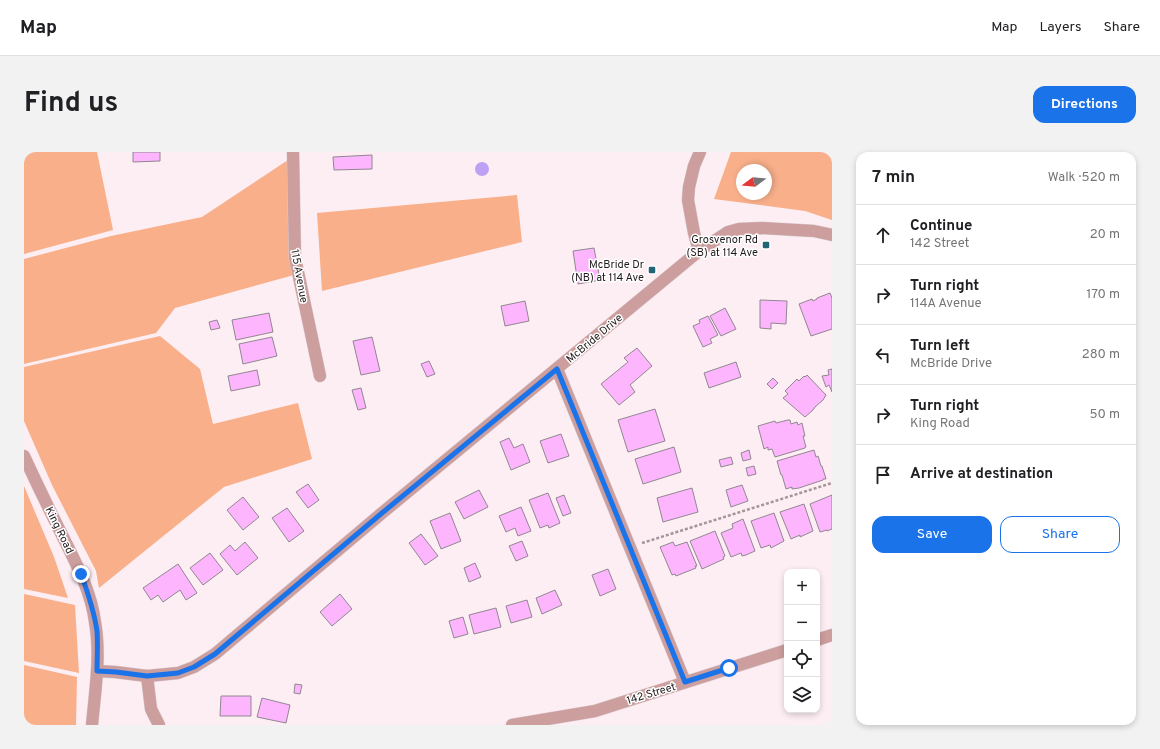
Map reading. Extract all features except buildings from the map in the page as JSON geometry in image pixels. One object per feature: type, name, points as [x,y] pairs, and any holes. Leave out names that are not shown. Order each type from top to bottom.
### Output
[{"type":"street","name":"115 Avenue","points":[[293,152],[295,258],[320,376]]},
{"type":"street","points":[[698,153],[689,186],[688,200],[699,251]]},
{"type":"street","name":"McBride Drive","points":[[97,671],[147,676],[168,674],[188,670],[215,654],[382,513],[699,251],[728,232],[745,228],[762,228],[814,231],[832,235]]},
{"type":"street","points":[[557,369],[685,682]]},
{"type":"street","name":"King Road","points":[[24,456],[81,574],[94,612],[97,633],[97,671],[92,725]]},
{"type":"street","points":[[820,639],[832,635]]},
{"type":"street","name":"142 Street","points":[[512,725],[595,711],[784,651]]},
{"type":"street","points":[[147,676],[151,709],[159,725]]},
{"type":"path","points":[[641,543],[832,483]]},
{"type":"shaded area","points":[[24,152],[97,152],[113,230],[24,254]]},
{"type":"shaded area","points":[[731,152],[832,152],[832,220],[805,211],[714,199]]},
{"type":"shaded area","points":[[288,160],[294,275],[175,308],[156,333],[24,364],[24,259],[111,236],[202,217]]},
{"type":"shaded area","points":[[479,162],[485,162],[489,166],[489,172],[485,176],[479,176],[475,172],[475,166]]},
{"type":"shaded area","points":[[517,195],[522,242],[322,291],[317,213]]},
{"type":"shaded area","points":[[160,336],[200,369],[213,424],[298,403],[312,459],[224,487],[99,588],[96,571],[52,485],[24,421],[24,367]]},
{"type":"shaded area","points":[[24,486],[54,557],[68,598],[24,589]]},
{"type":"shaded area","points":[[24,594],[75,605],[79,673],[24,661]]},
{"type":"shaded area","points":[[24,665],[77,677],[76,725],[24,725]]},
{"type":"place","name":"Grosvenor Rd (SB) at 114 Ave","points":[[766,245]]},
{"type":"place","name":"McBride Dr (NB) at 114 Ave","points":[[652,270]]},
{"type":"route","points":[[81,574],[92,603],[96,623],[97,671],[147,676],[178,673],[188,670],[215,654],[382,513],[557,369],[685,682],[729,668]]}]
